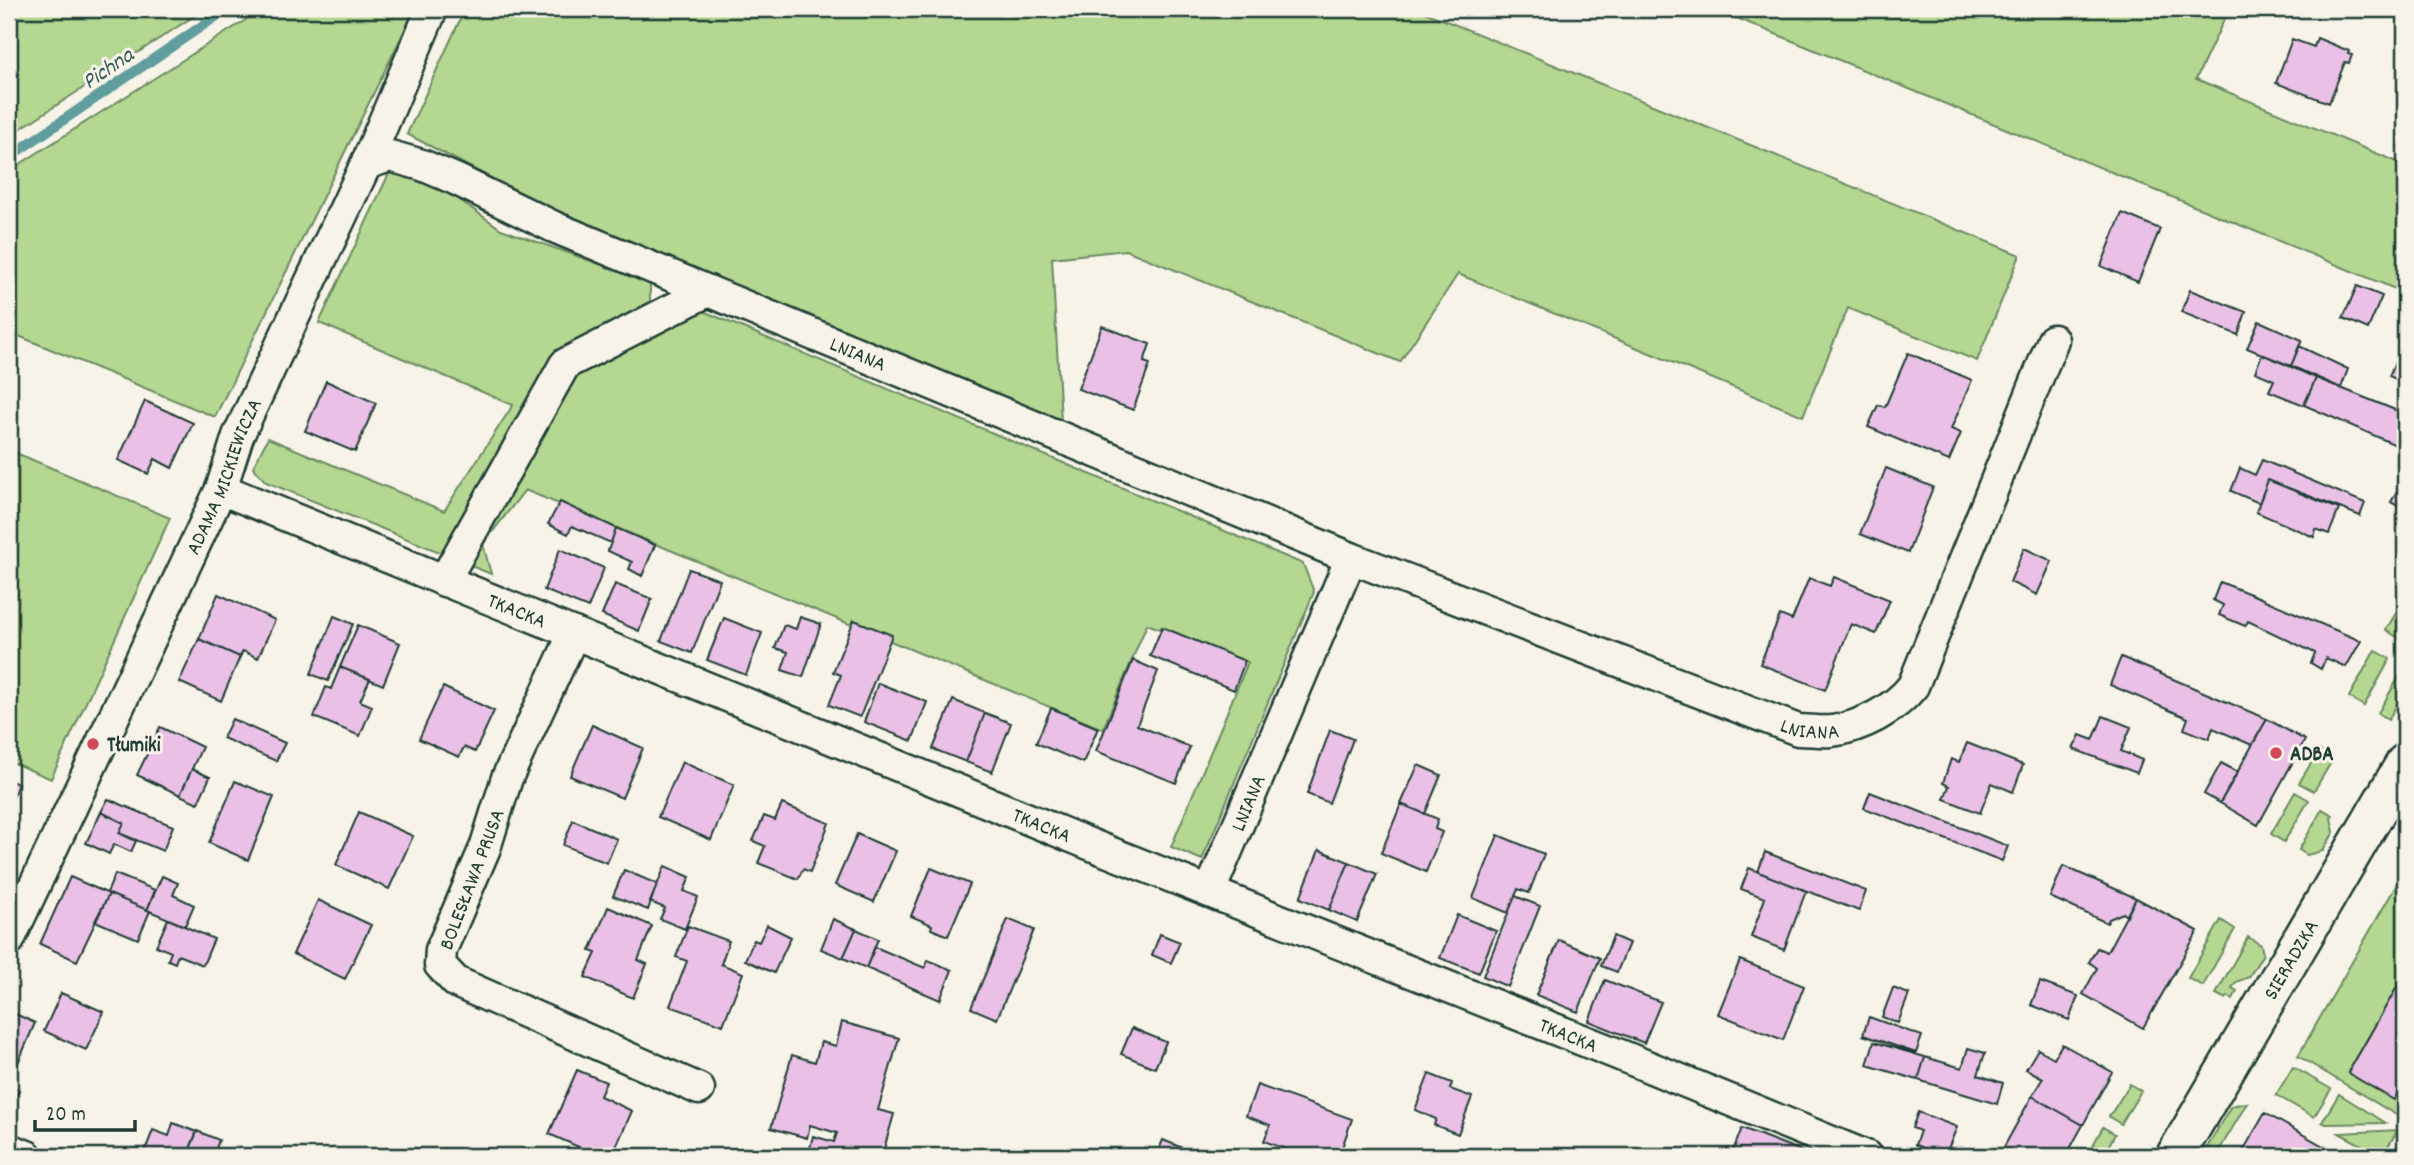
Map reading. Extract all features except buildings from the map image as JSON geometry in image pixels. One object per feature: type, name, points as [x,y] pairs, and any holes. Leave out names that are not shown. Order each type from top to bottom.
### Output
[{"type":"street","name":"ADAMA MICKIEWICZA","points":[[9,940],[221,489],[238,436],[366,164],[432,9]]},
{"type":"street","name":"LNIANA","points":[[366,164],[390,156],[422,165],[554,227],[1351,558],[1798,730],[1831,731],[1845,727],[1876,715],[1901,701],[1913,686],[2053,340]]},
{"type":"street","points":[[444,581],[565,364],[708,291]]},
{"type":"street","name":"TKACKA","points":[[221,489],[1866,1156]]},
{"type":"street","name":"LNIANA","points":[[1210,891],[1351,558]]},
{"type":"street","name":"BOLESŁAWA PRUSA","points":[[573,633],[507,779],[485,848],[441,950],[440,965],[456,982],[666,1088],[699,1089]]},
{"type":"street","name":"SIERADZKA","points":[[2175,1156],[2405,762]]},
{"type":"street","points":[[9,1149],[27,1156]]},
{"type":"green space","points":[[9,9],[205,9],[9,136]]},
{"type":"green space","points":[[260,9],[415,9],[215,417],[9,332],[9,171]]},
{"type":"green space","points":[[465,9],[1417,9],[2020,255],[1977,361],[1848,308],[1803,416],[1458,274],[1400,362],[1126,250],[1052,258],[1061,421],[569,219],[407,134]]},
{"type":"green space","points":[[1715,9],[2229,9],[2196,79],[2405,165],[2405,293]]},
{"type":"green space","points":[[392,167],[447,191],[501,229],[650,282],[650,301],[556,359],[447,555],[266,482],[253,467],[268,438],[444,511],[513,405],[319,323]]},
{"type":"green space","points":[[696,308],[1303,564],[1314,592],[1202,860],[1171,847],[1248,662],[1147,624],[1103,729],[525,490],[483,544],[491,574],[464,563],[571,378],[671,315]]},
{"type":"green space","points":[[9,450],[170,518],[51,779],[9,761]]},
{"type":"green space","points":[[2405,598],[2405,634],[2402,640],[2386,630]]},
{"type":"green space","points":[[2375,650],[2390,659],[2364,706],[2349,697]]},
{"type":"green space","points":[[2404,668],[2405,700],[2398,703],[2388,720],[2378,713]]},
{"type":"green space","points":[[2319,750],[2333,759],[2314,791],[2299,783]]},
{"type":"green space","points":[[2295,792],[2309,800],[2284,842],[2271,834]]},
{"type":"green space","points":[[2322,809],[2333,815],[2331,818],[2334,832],[2323,851],[2307,855],[2299,850]]},
{"type":"green space","points":[[2405,870],[2405,973],[2348,1073],[2394,1100],[2405,1081],[2403,1119],[2298,1056]]},
{"type":"green space","points":[[2221,920],[2235,929],[2203,986],[2188,978]]},
{"type":"green space","points":[[2248,937],[2261,945],[2263,954],[2249,977],[2236,982],[2232,988],[2237,991],[2233,999],[2228,996],[2226,999],[2216,994]]},
{"type":"green space","points":[[2293,1067],[2331,1089],[2314,1117],[2276,1095]]},
{"type":"green space","points":[[2130,1084],[2141,1091],[2121,1124],[2109,1117]]},
{"type":"green space","points":[[2339,1094],[2386,1123],[2322,1122]]},
{"type":"green space","points":[[2247,1103],[2216,1156],[2202,1156],[2231,1106]]},
{"type":"green space","points":[[2103,1127],[2115,1134],[2103,1156],[2087,1156]]},
{"type":"green space","points":[[2398,1130],[2382,1156],[2339,1133]]},
{"type":"waterway","name":"Pichna","points":[[9,157],[227,9]]},
{"type":"place","name":"Tłumiki","points":[[93,744]]},
{"type":"place","name":"ADBA","points":[[2276,753]]}]
